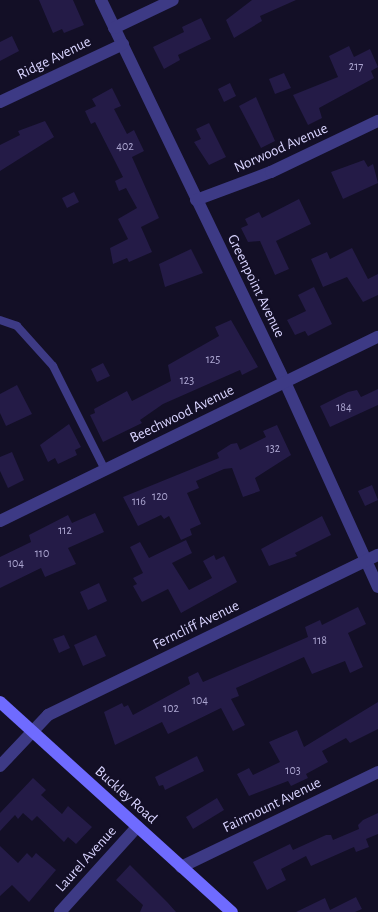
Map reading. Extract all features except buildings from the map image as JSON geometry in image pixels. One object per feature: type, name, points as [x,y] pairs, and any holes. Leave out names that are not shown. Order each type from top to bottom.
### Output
[{"type":"street","name":"Greenpoint Avenue","points":[[101,0],[285,382],[378,587]]},
{"type":"street","points":[[114,28],[173,0]]},
{"type":"street","name":"Ridge Avenue","points":[[0,102],[122,44]]},
{"type":"street","name":"Norwood Avenue","points":[[196,200],[271,172],[378,121]]},
{"type":"street","name":"Beechwood Avenue","points":[[0,521],[378,337]]},
{"type":"street","name":"Ferncliff Avenue","points":[[0,766],[48,715],[378,555]]},
{"type":"street","name":"Buckley Road","points":[[0,702],[232,912]]},
{"type":"street","name":"Fairmount Avenue","points":[[181,867],[378,772]]},
{"type":"street","name":"Laurel Avenue","points":[[60,912],[137,827]]},
{"type":"lane","points":[[0,320],[17,326],[53,366],[105,470]]}]
